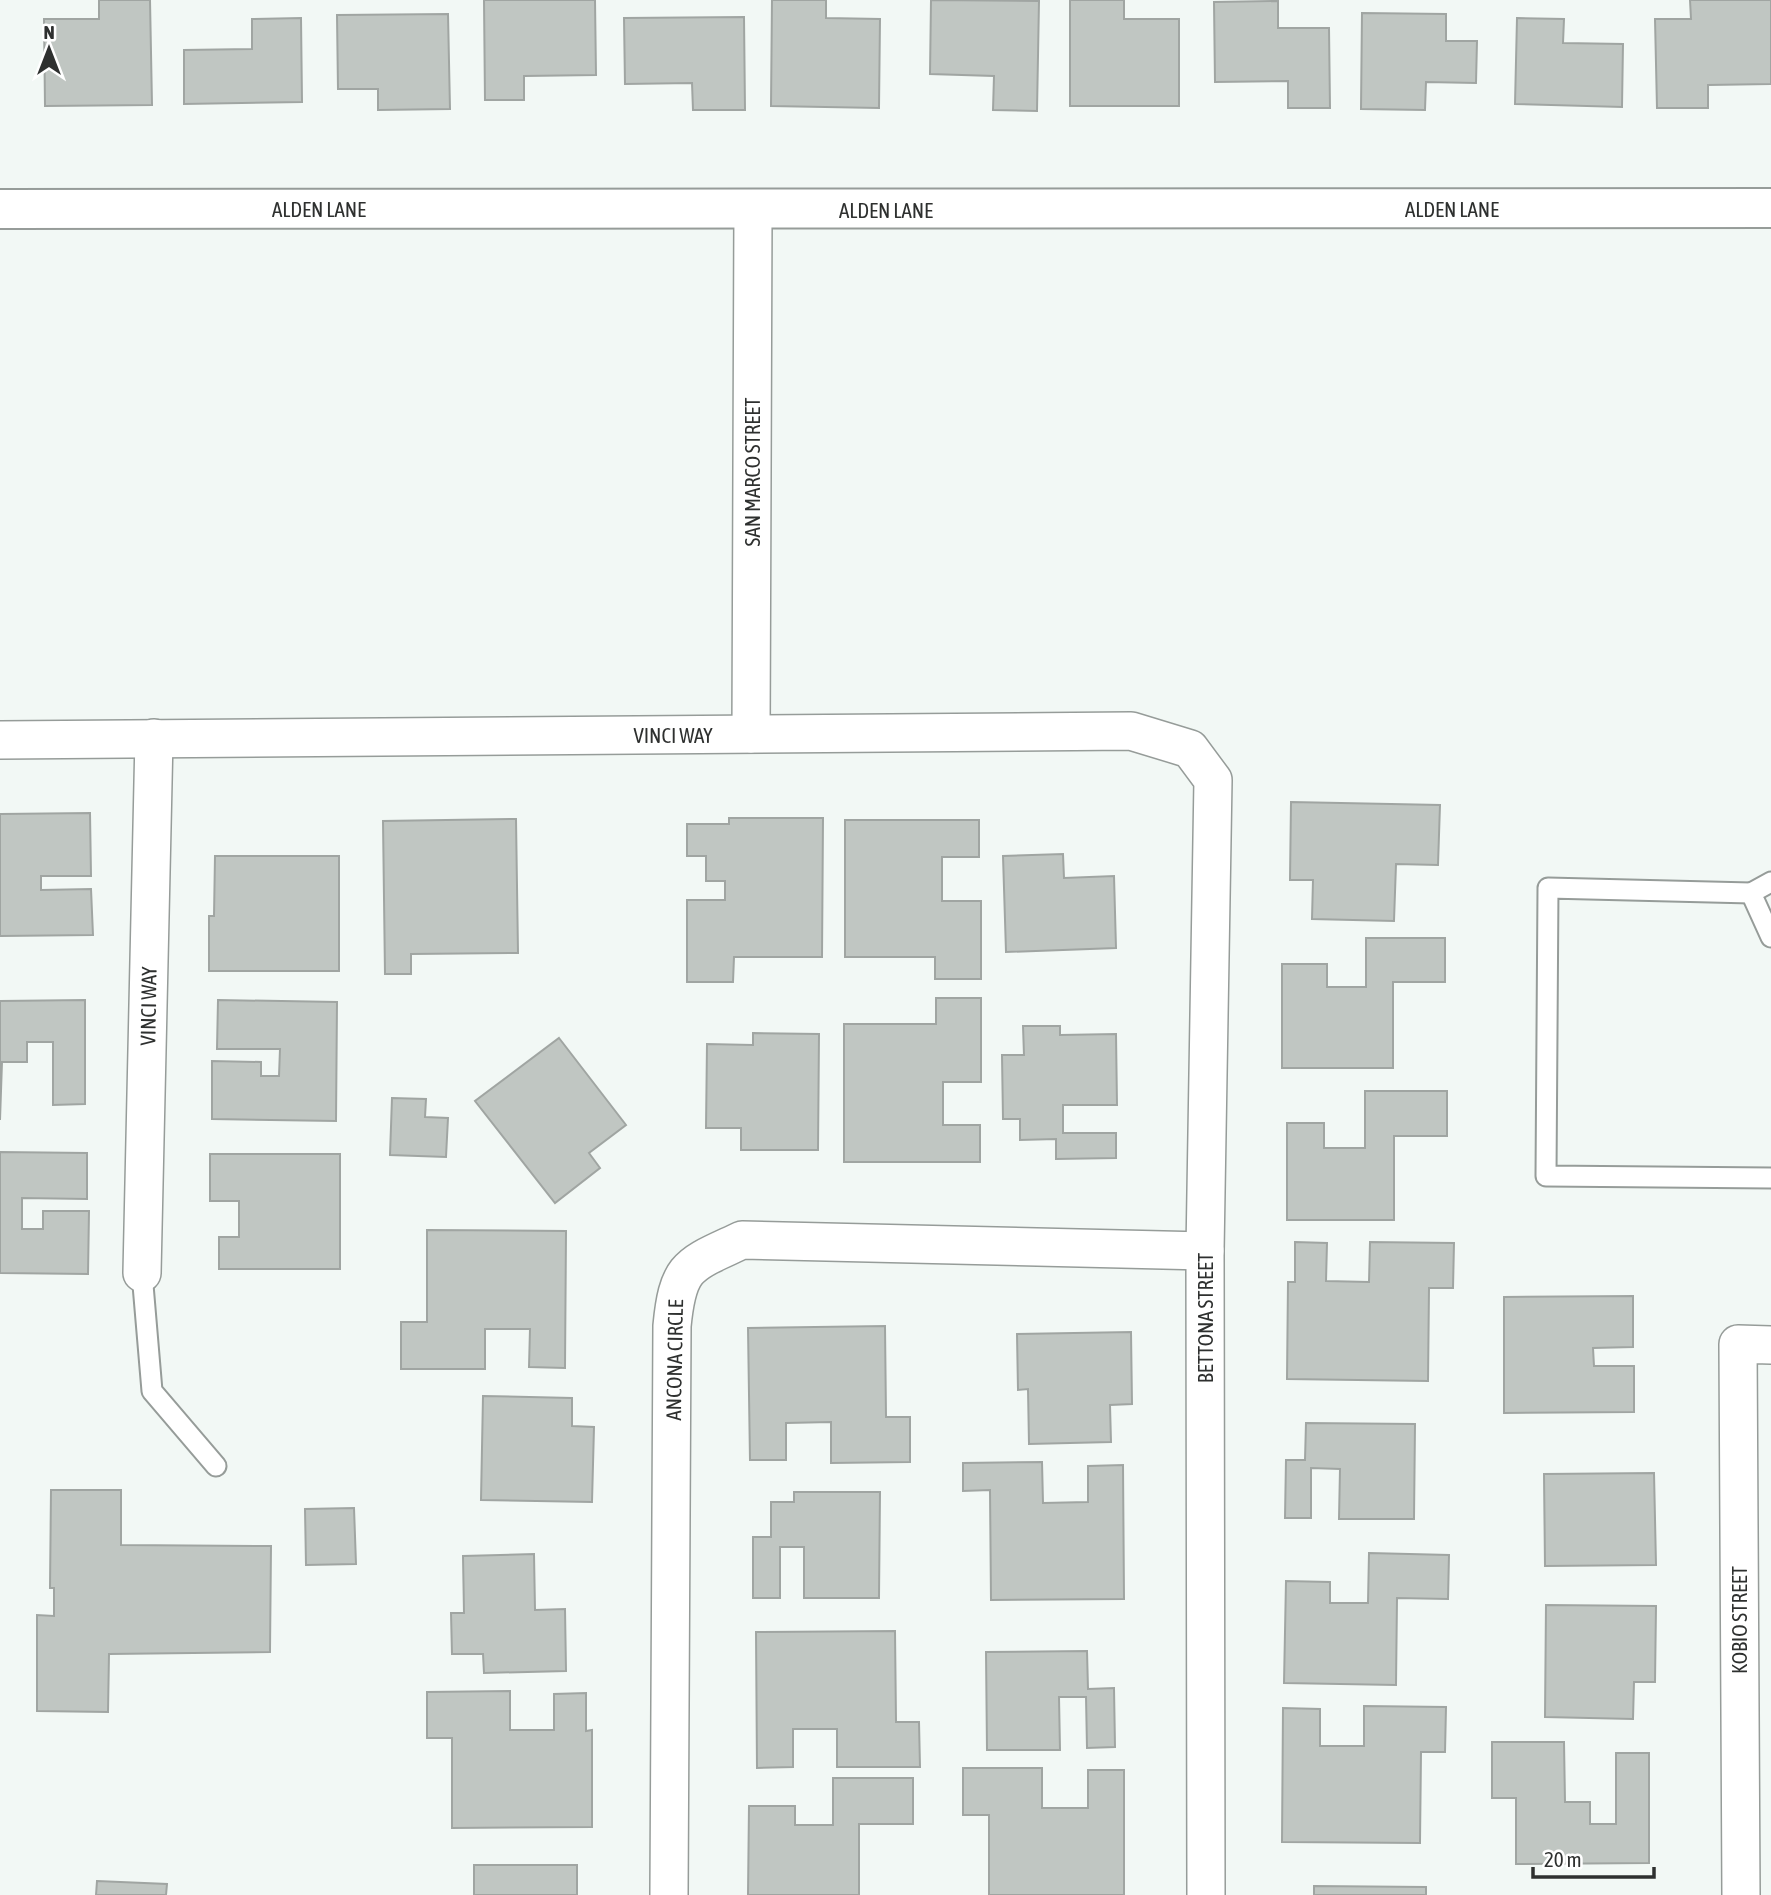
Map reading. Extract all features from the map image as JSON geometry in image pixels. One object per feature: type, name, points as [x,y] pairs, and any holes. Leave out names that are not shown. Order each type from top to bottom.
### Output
[{"type":"street","name":"ALDEN LANE","points":[[0,209],[1771,208]]},
{"type":"street","name":"SAN MARCO STREET","points":[[751,734],[753,210]]},
{"type":"street","name":"VINCI WAY","points":[[0,740],[1131,731],[1190,749]]},
{"type":"street","name":"VINCI WAY","points":[[142,1273],[154,738]]},
{"type":"street","name":"BETTONA STREET","points":[[1190,749],[1213,780],[1205,1251],[1206,1895]]},
{"type":"street","name":"ANCONA CIRCLE","points":[[669,1895],[672,1326],[676,1288],[694,1262],[742,1240],[1205,1251]]},
{"type":"street","name":"KOBIO STREET","points":[[1741,1895],[1755,1345]]},
{"type":"lane","points":[[1771,883],[1751,892],[1548,888],[1546,1176],[1771,1178]]},
{"type":"lane","points":[[1751,892],[1771,937]]},
{"type":"lane","points":[[142,1273],[152,1391],[216,1466]]},
{"type":"building","points":[[99,0],[150,0],[152,105],[45,106],[44,19],[99,19]]},
{"type":"building","points":[[484,0],[595,0],[596,75],[524,76],[524,100],[485,100]]},
{"type":"building","points":[[772,0],[826,0],[826,18],[880,19],[879,108],[771,106]]},
{"type":"building","points":[[931,0],[1039,1],[1037,111],[993,110],[994,76],[930,74]]},
{"type":"building","points":[[1070,0],[1124,0],[1124,19],[1179,19],[1179,106],[1070,106]]},
{"type":"building","points":[[1690,0],[1771,0],[1771,84],[1708,85],[1708,108],[1657,108],[1655,19],[1691,19]]},
{"type":"building","points":[[1278,1],[1278,28],[1329,28],[1330,108],[1288,108],[1288,81],[1215,82],[1214,2]]},
{"type":"building","points":[[1362,13],[1446,14],[1446,41],[1477,41],[1476,83],[1426,82],[1425,110],[1361,109]]},
{"type":"building","points":[[448,14],[450,109],[378,110],[378,89],[338,89],[337,15]]},
{"type":"building","points":[[744,17],[745,110],[693,110],[692,83],[625,84],[624,18]]},
{"type":"building","points":[[301,18],[302,102],[184,104],[184,50],[252,49],[252,19]]},
{"type":"building","points":[[1517,18],[1564,19],[1563,43],[1623,44],[1622,107],[1515,104]]},
{"type":"building","points":[[1291,802],[1440,805],[1438,865],[1396,864],[1394,921],[1312,919],[1313,880],[1290,880]]},
{"type":"building","points":[[90,813],[91,876],[41,876],[41,890],[91,889],[93,935],[0,936],[0,814]]},
{"type":"building","points":[[729,818],[823,818],[822,957],[734,957],[733,982],[687,982],[687,900],[725,900],[725,881],[706,881],[706,856],[687,856],[687,824],[729,824]]},
{"type":"building","points":[[516,819],[518,953],[411,954],[411,974],[385,974],[383,821]]},
{"type":"building","points":[[845,820],[979,820],[979,857],[942,857],[942,901],[981,901],[981,979],[935,979],[935,957],[845,957]]},
{"type":"building","points":[[1063,854],[1064,878],[1114,876],[1116,948],[1006,952],[1003,856]]},
{"type":"building","points":[[215,856],[339,856],[339,971],[209,971],[209,916],[214,916]]},
{"type":"building","points":[[1366,938],[1445,938],[1445,982],[1393,982],[1393,1068],[1282,1068],[1282,964],[1327,964],[1327,987],[1366,987]]},
{"type":"building","points":[[936,998],[981,998],[981,1082],[943,1082],[943,1125],[980,1125],[980,1162],[844,1162],[844,1024],[936,1024]]},
{"type":"building","points":[[85,1000],[85,1104],[53,1105],[53,1042],[27,1042],[27,1062],[2,1062],[0,1120],[0,1001]]},
{"type":"building","points":[[218,1000],[337,1002],[336,1121],[212,1119],[212,1061],[261,1062],[261,1076],[279,1076],[280,1049],[217,1049]]},
{"type":"building","points":[[1023,1026],[1060,1026],[1060,1035],[1116,1034],[1117,1105],[1063,1105],[1063,1133],[1116,1133],[1116,1158],[1056,1159],[1056,1139],[1020,1140],[1020,1119],[1003,1119],[1002,1055],[1024,1055]]},
{"type":"building","points":[[753,1033],[819,1034],[818,1150],[741,1150],[741,1128],[706,1128],[707,1044],[753,1045]]},
{"type":"building","points":[[559,1038],[626,1125],[589,1153],[600,1168],[555,1203],[475,1101]]},
{"type":"building","points":[[1365,1091],[1447,1091],[1447,1136],[1394,1136],[1394,1220],[1287,1220],[1287,1123],[1324,1123],[1324,1148],[1365,1148]]},
{"type":"building","points":[[392,1098],[426,1099],[425,1117],[448,1118],[446,1157],[390,1155]]},
{"type":"building","points":[[0,1152],[87,1153],[87,1199],[22,1198],[22,1229],[43,1229],[43,1211],[89,1211],[88,1274],[0,1273]]},
{"type":"building","points":[[210,1154],[340,1154],[340,1269],[219,1269],[219,1237],[239,1237],[239,1201],[210,1201]]},
{"type":"building","points":[[427,1230],[566,1231],[565,1368],[529,1367],[530,1329],[485,1329],[485,1369],[401,1369],[401,1322],[427,1322]]},
{"type":"building","points":[[1295,1242],[1327,1243],[1326,1281],[1369,1282],[1370,1242],[1454,1243],[1453,1288],[1429,1288],[1428,1381],[1287,1379],[1288,1282],[1295,1282]]},
{"type":"building","points":[[1633,1296],[1633,1347],[1593,1348],[1594,1366],[1634,1366],[1634,1412],[1504,1413],[1504,1297]]},
{"type":"building","points":[[885,1326],[886,1417],[910,1417],[910,1462],[831,1463],[831,1422],[786,1423],[786,1460],[750,1460],[748,1328]]},
{"type":"building","points":[[1131,1332],[1132,1404],[1110,1405],[1111,1442],[1029,1444],[1028,1389],[1018,1390],[1017,1334]]},
{"type":"building","points":[[483,1396],[572,1398],[572,1426],[594,1427],[592,1502],[481,1500]]},
{"type":"building","points":[[1306,1423],[1415,1424],[1414,1519],[1339,1519],[1340,1469],[1311,1468],[1311,1518],[1285,1518],[1286,1460],[1305,1460]]},
{"type":"building","points":[[1042,1462],[1043,1503],[1088,1502],[1088,1466],[1123,1465],[1124,1599],[991,1600],[990,1490],[963,1491],[963,1463]]},
{"type":"building","points":[[1654,1473],[1656,1565],[1545,1566],[1544,1474]]},
{"type":"building","points":[[51,1490],[121,1490],[121,1545],[271,1546],[270,1652],[109,1654],[108,1712],[37,1711],[37,1615],[54,1616],[54,1588],[50,1588]]},
{"type":"building","points":[[794,1492],[880,1492],[879,1598],[804,1598],[804,1547],[780,1547],[780,1598],[753,1598],[753,1537],[771,1537],[771,1502],[794,1502]]},
{"type":"building","points":[[354,1508],[356,1564],[306,1565],[305,1509]]},
{"type":"building","points":[[1369,1553],[1449,1555],[1448,1599],[1397,1598],[1396,1685],[1284,1683],[1286,1581],[1330,1582],[1330,1603],[1368,1603]]},
{"type":"building","points":[[534,1554],[535,1610],[565,1609],[566,1671],[484,1673],[483,1654],[452,1654],[451,1613],[464,1613],[463,1556]]},
{"type":"building","points":[[1546,1605],[1656,1606],[1655,1682],[1634,1682],[1633,1719],[1545,1717]]},
{"type":"building","points":[[895,1631],[896,1722],[919,1722],[920,1767],[837,1767],[837,1729],[793,1729],[793,1767],[757,1768],[756,1632]]},
{"type":"building","points":[[1087,1651],[1088,1689],[1114,1688],[1115,1747],[1087,1748],[1086,1697],[1059,1697],[1060,1750],[987,1750],[986,1652]]},
{"type":"building","points":[[510,1691],[510,1730],[554,1730],[554,1694],[586,1693],[586,1731],[592,1730],[592,1827],[452,1828],[452,1738],[427,1738],[427,1692]]},
{"type":"building","points":[[1364,1706],[1446,1707],[1445,1752],[1421,1752],[1420,1843],[1282,1842],[1283,1708],[1320,1709],[1320,1746],[1364,1746]]},
{"type":"building","points":[[1492,1742],[1564,1742],[1565,1802],[1590,1802],[1590,1824],[1616,1824],[1616,1753],[1649,1753],[1649,1863],[1516,1864],[1516,1798],[1492,1798]]},
{"type":"building","points":[[963,1768],[1042,1768],[1042,1808],[1088,1808],[1088,1770],[1124,1770],[1124,1895],[989,1895],[989,1815],[963,1815]]},
{"type":"building","points":[[833,1778],[913,1778],[913,1824],[859,1824],[859,1895],[748,1895],[749,1806],[795,1806],[795,1825],[833,1825]]},
{"type":"building","points":[[474,1865],[577,1865],[577,1895],[474,1895]]},
{"type":"building","points":[[97,1881],[167,1884],[166,1895],[96,1895]]},
{"type":"building","points":[[1314,1886],[1426,1887],[1426,1895],[1314,1895]]}]
